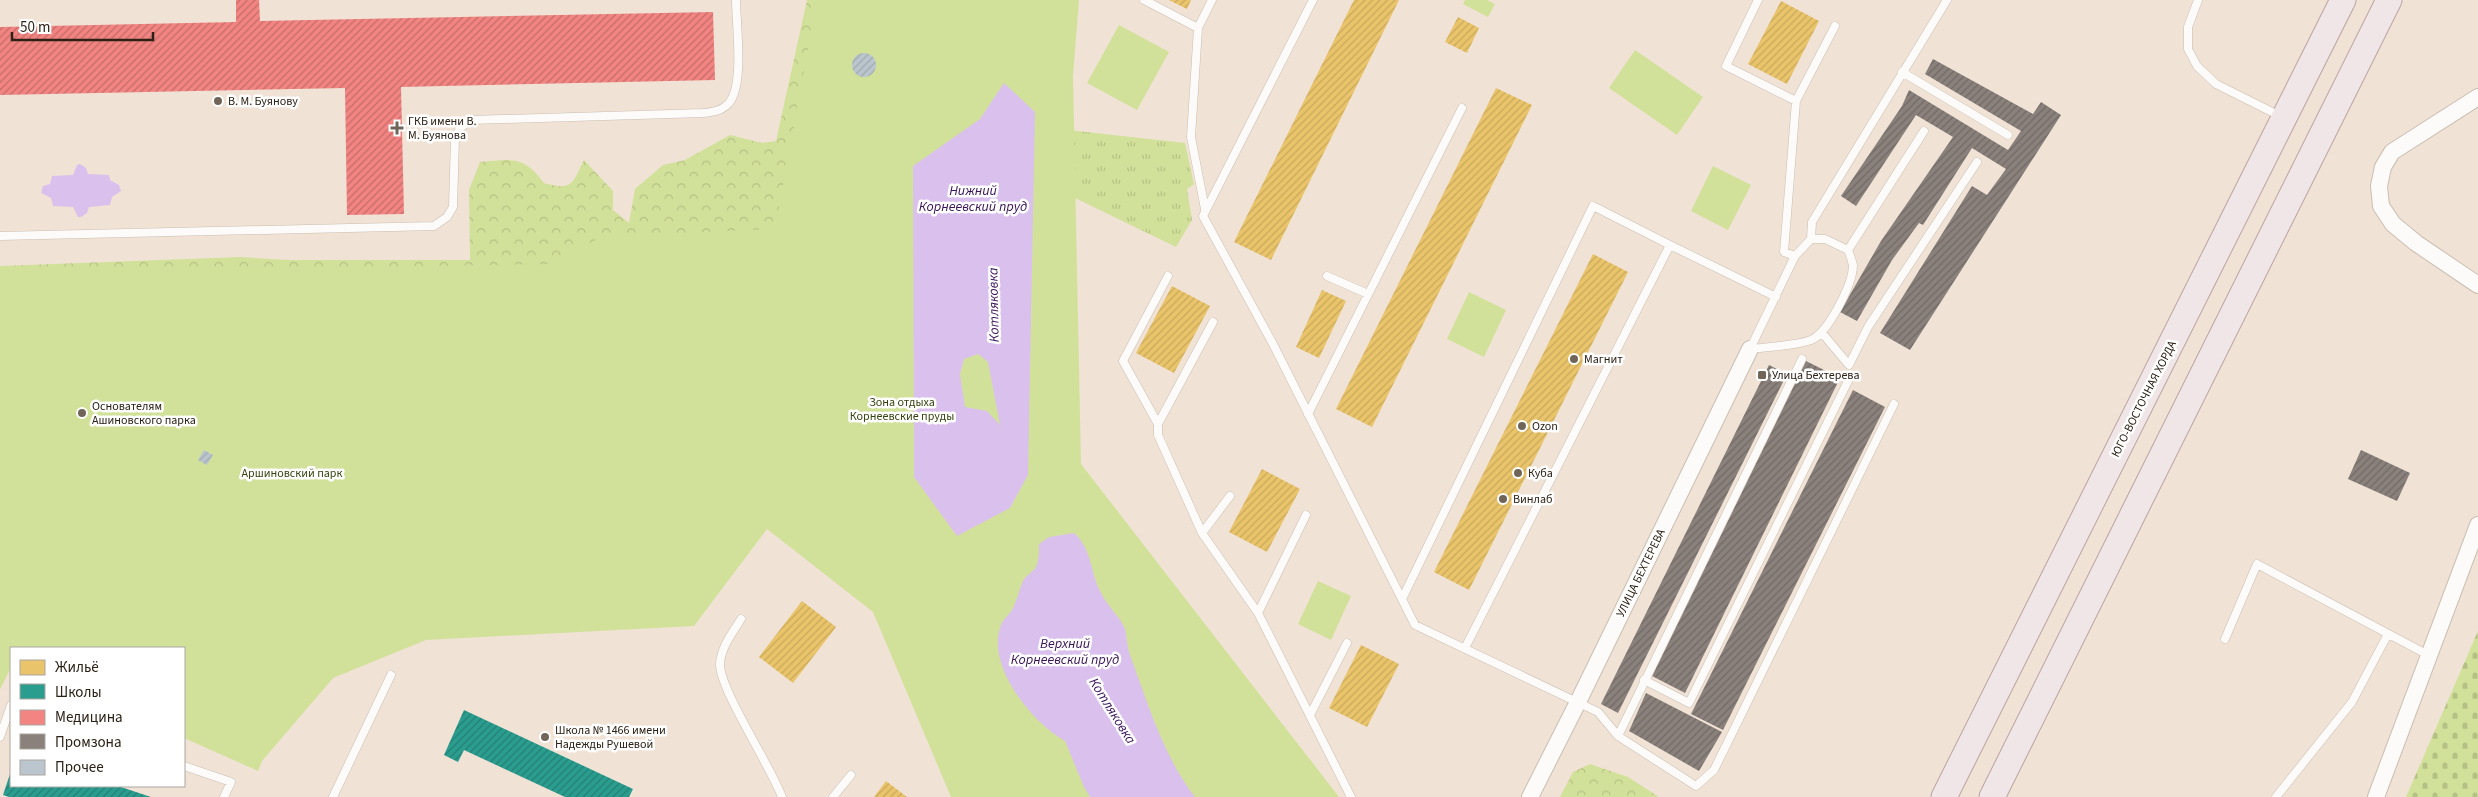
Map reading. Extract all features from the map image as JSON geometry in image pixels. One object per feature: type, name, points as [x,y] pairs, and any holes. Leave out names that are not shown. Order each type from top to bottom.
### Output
[{"type":"main road","name":"ЮГО-ВОСТОЧНАЯ ХОРДА","points":[[1944,797],[2343,0]]},
{"type":"main road","points":[[1992,797],[2389,0]]},
{"type":"street","points":[[2478,97],[2392,152],[2383,167],[2379,186],[2381,206],[2393,224],[2416,243],[2478,285]]},
{"type":"street","name":"УЛИЦА БЕХТЕРЕВА","points":[[1530,797],[1750,349]]},
{"type":"street","points":[[2376,797],[2478,525]]},
{"type":"lane","points":[[0,236],[434,226],[447,218],[453,207],[455,138],[460,128],[470,120],[703,113],[717,111],[728,103],[735,92],[737,79],[736,0]]},
{"type":"lane","points":[[1144,0],[1198,28]]},
{"type":"lane","points":[[1205,209],[1191,137],[1198,28],[1212,0]]},
{"type":"lane","points":[[1313,0],[1203,216],[1269,337],[1415,625],[1598,712],[1618,736],[1696,786],[1714,770],[1894,404]]},
{"type":"lane","points":[[1758,0],[1726,66],[1796,101]]},
{"type":"lane","points":[[1750,349],[1795,256],[1811,239],[1812,222],[1902,72],[1948,0]]},
{"type":"lane","points":[[2198,0],[2188,27],[2188,49],[2197,66],[2216,84],[2285,119]]},
{"type":"lane","points":[[1795,256],[1784,252],[1796,101],[1835,26]]},
{"type":"lane","points":[[1902,72],[2008,135]]},
{"type":"lane","points":[[1308,414],[1462,108]]},
{"type":"lane","points":[[1848,250],[1924,131]]},
{"type":"lane","points":[[1822,333],[1849,365],[1868,327],[1977,162]]},
{"type":"lane","points":[[1402,599],[1593,206],[1776,297]]},
{"type":"lane","points":[[1750,349],[1810,341],[1822,333],[1850,280],[1853,265],[1848,250],[1825,239],[1811,239]]},
{"type":"lane","points":[[1465,648],[1670,245]]},
{"type":"lane","points":[[1158,424],[1123,361],[1168,276]]},
{"type":"lane","points":[[1327,276],[1368,294]]},
{"type":"lane","points":[[1212,322],[1158,424],[1158,434],[1202,533],[1258,613],[1351,797]]},
{"type":"lane","points":[[1618,736],[1802,359]]},
{"type":"lane","points":[[1644,680],[1689,703],[1848,381]]},
{"type":"lane","points":[[1202,533],[1230,496]]},
{"type":"lane","points":[[1258,613],[1306,515]]},
{"type":"lane","points":[[2225,639],[2257,564],[2430,656]]},
{"type":"lane","points":[[741,619],[722,650],[720,665],[726,687],[782,797]]},
{"type":"lane","points":[[2276,797],[2352,702],[2388,634]]},
{"type":"lane","points":[[1310,715],[1347,643]]},
{"type":"lane","points":[[334,797],[391,675]]},
{"type":"lane","points":[[0,738],[10,708]]},
{"type":"lane","points":[[185,766],[231,782],[224,797]]},
{"type":"lane","points":[[833,797],[851,775]]},
{"type":"green space","name":"Аршиновский парк","points":[[807,0],[833,0],[781,228],[333,678],[292,725],[185,647],[10,647],[10,669],[0,689],[0,266],[240,257],[288,260],[470,260],[469,190],[480,162],[516,161],[530,167],[544,183],[566,186],[574,180],[584,160],[613,191],[613,210],[629,223],[635,189],[663,165],[685,160],[730,135],[762,143],[776,141]]},
{"type":"green space","name":"Зона отдыха Корнеевские пруды","points":[[817,0],[1079,0],[1073,76],[1081,464],[1339,797],[951,797],[873,612],[767,529],[694,626],[426,640],[333,678],[262,761],[258,771],[185,738],[185,647],[10,647],[10,669],[0,689],[0,273],[554,264],[602,236],[775,229]]},
{"type":"green space","points":[[1465,0],[1487,0],[1495,4],[1488,17],[1463,4]]},
{"type":"green space","points":[[1119,25],[1169,52],[1137,110],[1087,83]]},
{"type":"green space","points":[[1635,50],[1703,97],[1677,135],[1609,88]]},
{"type":"green space","points":[[1068,130],[1185,143],[1194,184],[1187,189],[1192,220],[1176,247],[1071,196]]},
{"type":"green space","points":[[1713,166],[1751,185],[1728,230],[1691,211]]},
{"type":"green space","points":[[1469,292],[1506,310],[1484,357],[1447,339]]},
{"type":"green space","points":[[1318,581],[1351,596],[1331,640],[1298,624]]},
{"type":"green space","points":[[2478,631],[2478,797],[2406,797]]},
{"type":"green space","points":[[1590,764],[1628,777],[1659,797],[1560,797],[1573,772]]},
{"type":"water","name":"Нижний Корнеевский пруд","points":[[1004,83],[1035,112],[1028,475],[1010,508],[957,536],[914,477],[913,166],[980,119]],"holes":[[[978,354],[988,362],[1000,425],[987,411],[965,407],[960,374],[964,359]]]},
{"type":"water","points":[[80,164],[86,168],[88,174],[109,175],[110,180],[119,185],[121,191],[112,197],[110,205],[89,207],[87,213],[78,217],[73,207],[53,206],[51,198],[41,193],[43,186],[50,184],[52,176],[73,175],[77,165]]},
{"type":"water","name":"Верхний Корнеевский пруд","points":[[1074,533],[1088,553],[1103,596],[1125,629],[1129,652],[1149,709],[1174,764],[1195,797],[1090,797],[1065,741],[1039,721],[1026,707],[1006,675],[1000,657],[998,641],[1001,625],[1014,607],[1023,581],[1036,567],[1039,544],[1049,537]]},
{"type":"building: Жильё","points":[[1169,0],[1191,0],[1187,9]]},
{"type":"building: Жильё","points":[[1354,0],[1399,0],[1271,260],[1234,242]]},
{"type":"building: Жильё","points":[[1781,1],[1819,21],[1787,84],[1748,64]]},
{"type":"building: Жильё","points":[[1458,17],[1479,28],[1467,53],[1445,42]]},
{"type":"building: Жильё","points":[[1496,88],[1532,105],[1372,427],[1336,409]]},
{"type":"building: Жильё","points":[[1593,254],[1628,272],[1469,590],[1434,572]]},
{"type":"building: Жильё","points":[[1172,286],[1210,306],[1174,373],[1136,353]]},
{"type":"building: Жильё","points":[[1322,290],[1346,301],[1319,358],[1296,347]]},
{"type":"building: Жильё","points":[[1262,469],[1300,489],[1267,552],[1229,532]]},
{"type":"building: Жильё","points":[[802,601],[836,627],[793,683],[759,657]]},
{"type":"building: Жильё","points":[[1361,645],[1399,664],[1367,727],[1329,708]]},
{"type":"building: Жильё","points":[[886,781],[907,797],[874,797]]},
{"type":"building: Школы","points":[[464,710],[633,789],[629,797],[565,797],[464,750],[458,762],[444,755]]},
{"type":"building: Школы","points":[[10,774],[10,787],[121,787],[151,797],[9,797],[3,795]]},
{"type":"building: Медицина","points":[[236,0],[259,0],[260,21],[713,12],[715,80],[401,87],[404,214],[347,215],[345,88],[0,95],[0,27],[236,22]]},
{"type":"building: Промзона","points":[[1933,59],[2033,114],[2041,102],[2061,115],[1910,350],[1880,333],[1972,186],[1987,195],[2006,169],[1972,148],[1923,225],[1919,223],[1892,260],[1857,321],[1840,312],[1881,241],[1953,137],[1916,115],[1856,206],[1841,196],[1902,106],[1909,90],[2008,150],[2021,131],[1925,74]]},
{"type":"building: Промзона","points":[[1806,361],[1840,378],[1685,693],[1652,676]]},
{"type":"building: Промзона","points":[[1769,365],[1787,374],[1618,713],[1601,704]]},
{"type":"building: Промзона","points":[[1853,390],[1885,407],[1723,730],[1691,714]]},
{"type":"building: Промзона","points":[[2361,450],[2410,473],[2397,501],[2348,479]]},
{"type":"building: Промзона","points":[[1646,693],[1722,732],[1699,771],[1629,731]]},
{"type":"building: Прочее","points":[[864,53],[869,54],[875,60],[875,70],[869,76],[864,77],[859,76],[853,70],[852,65],[853,60],[859,54]]},
{"type":"building: Прочее","points":[[204,450],[213,455],[207,465],[198,460]]},
{"type":"place","name":"В. М. Буянову","points":[[218,101]]},
{"type":"place","name":"ГКБ имени В. М. Буянова","points":[[397,128]]},
{"type":"place","name":"Магнит","points":[[1574,359]]},
{"type":"place","name":"Улица Бехтерева","points":[[1762,375]]},
{"type":"place","name":"Основателям Ашиновского парка","points":[[82,413]]},
{"type":"place","name":"Ozon","points":[[1522,426]]},
{"type":"place","name":"Куба","points":[[1518,473]]},
{"type":"place","name":"Винлаб","points":[[1503,499]]},
{"type":"place","name":"Школа № 1466 имени Надежды Рушевой","points":[[545,737]]},
{"type":"water label","name":"Котляковка","points":[[994,305]]},
{"type":"water label","name":"Котляковка","points":[[1112,711]]}]
